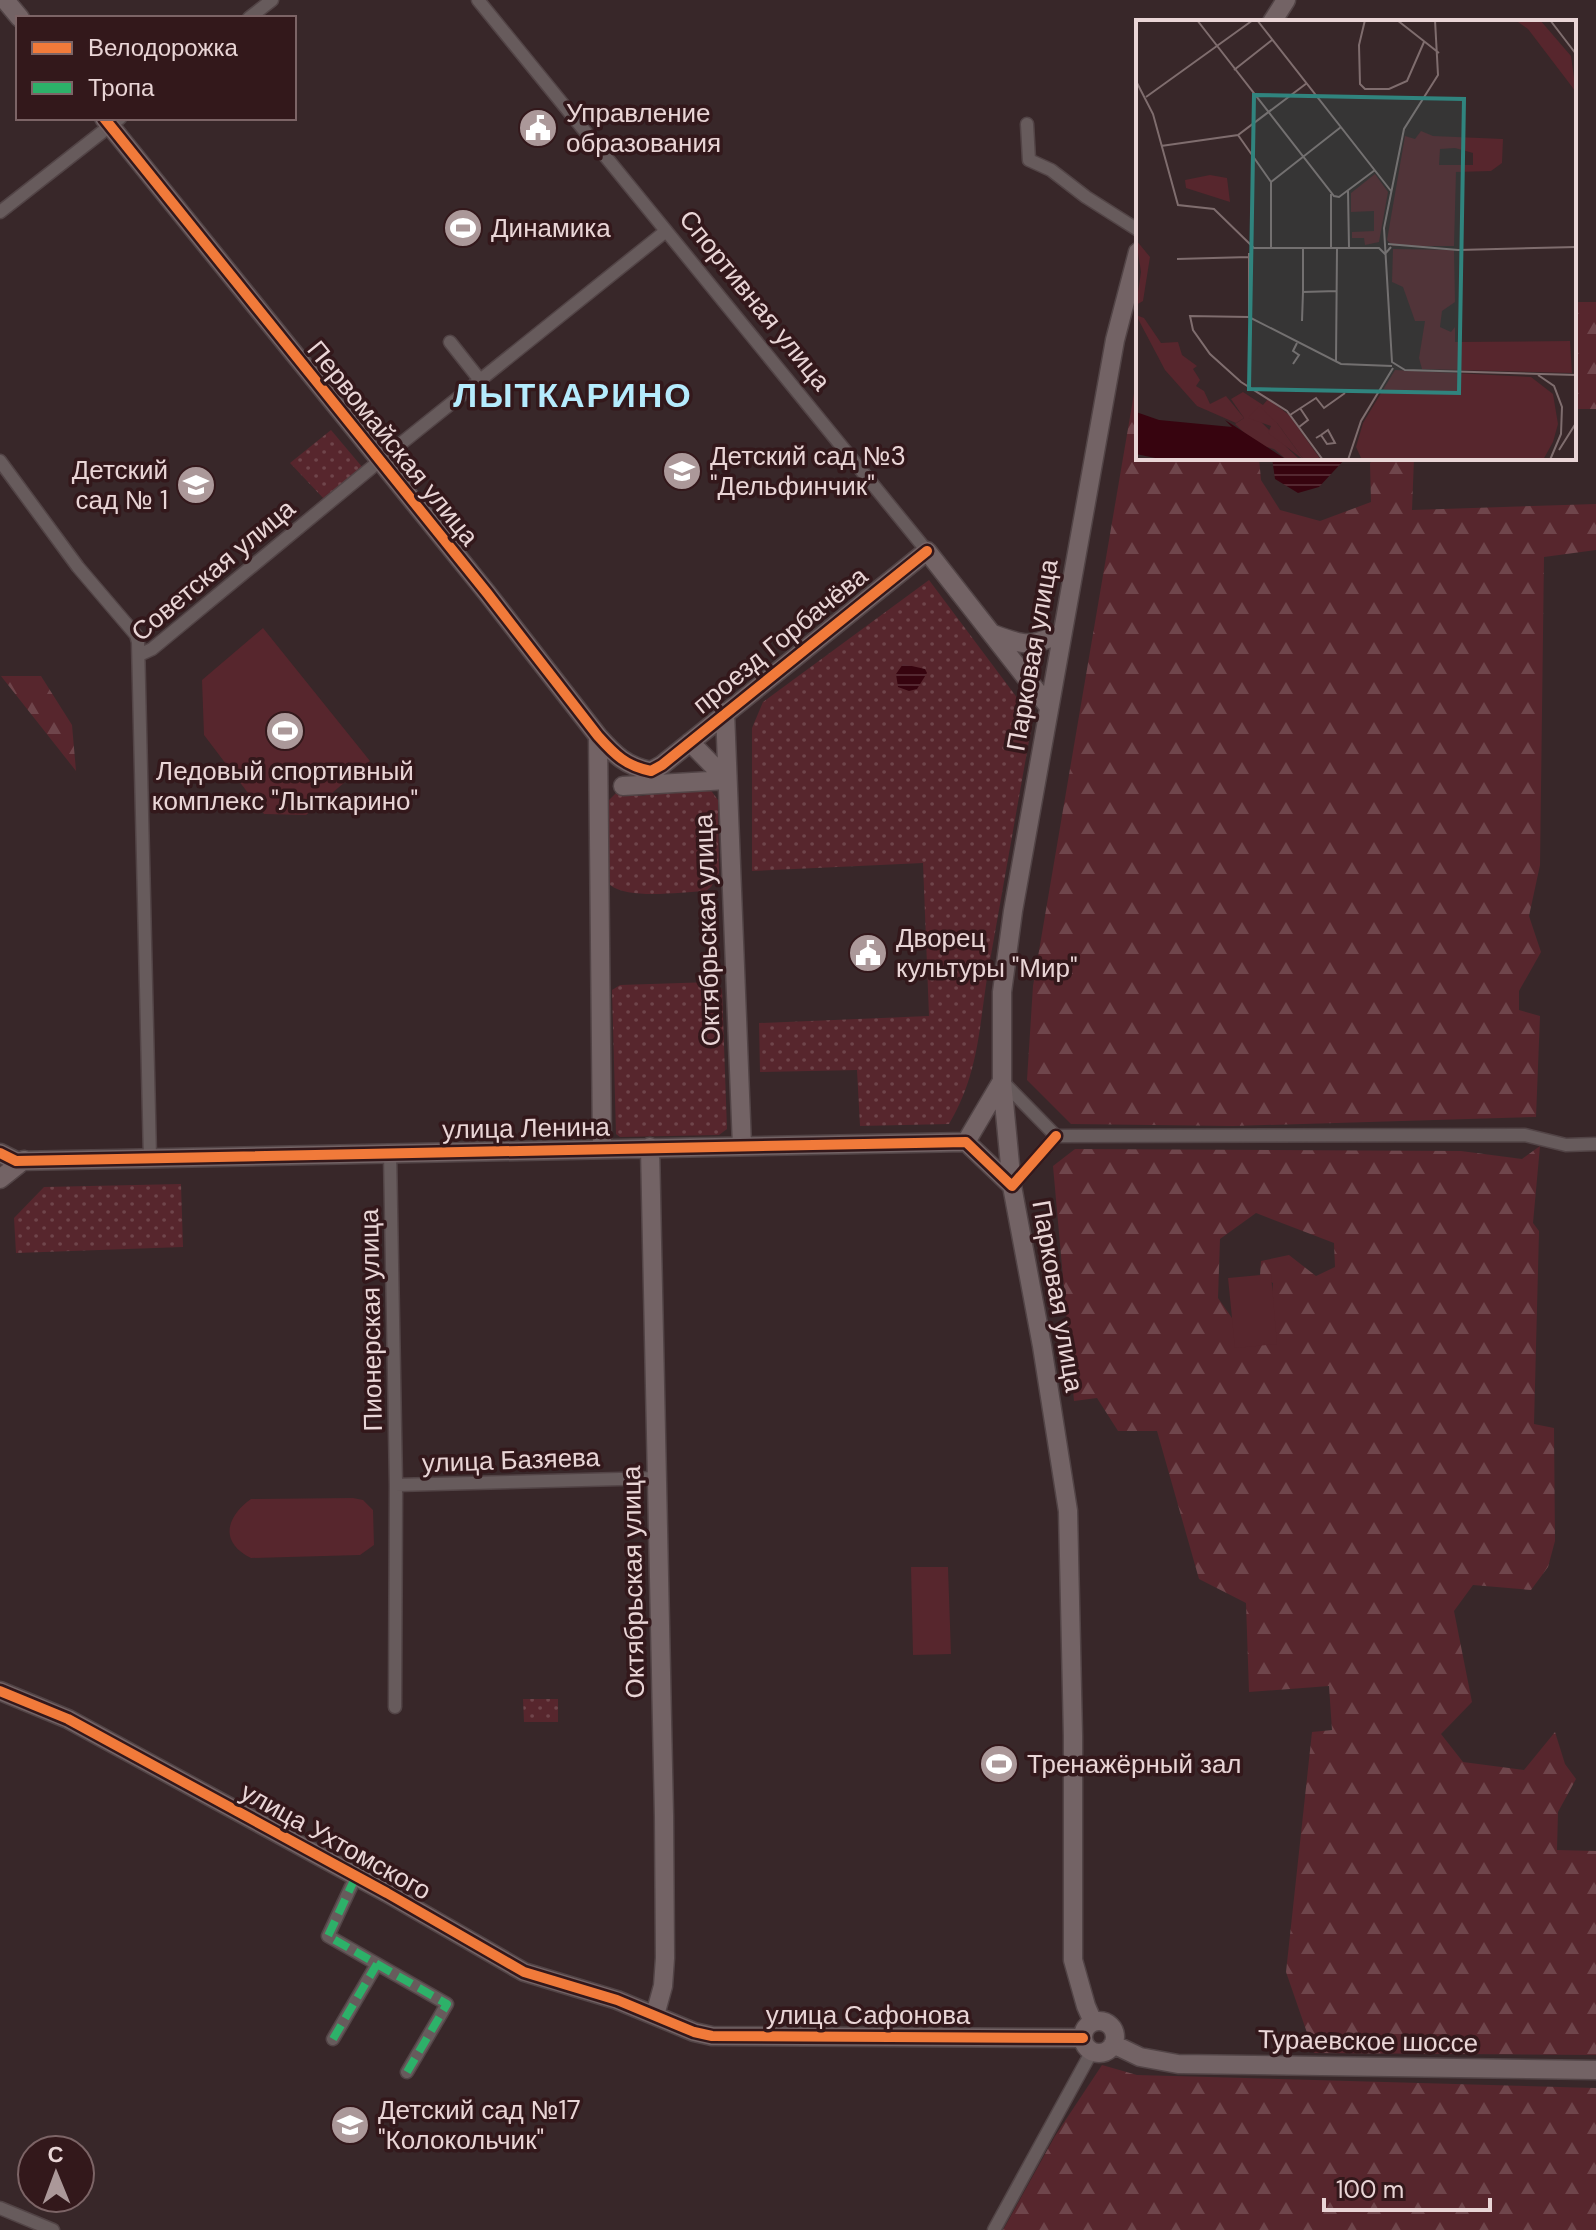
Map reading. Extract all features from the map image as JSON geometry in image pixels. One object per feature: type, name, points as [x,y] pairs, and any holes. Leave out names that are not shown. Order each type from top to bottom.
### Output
[{"type":"street","points":[[5,0],[18,16]]},
{"type":"street","points":[[252,16],[272,0]]},
{"type":"street","name":"Спортивная улица","points":[[478,0],[927,551],[1049,707]]},
{"type":"street","points":[[1273,20],[1286,0]]},
{"type":"street","points":[[0,212],[111,120]]},
{"type":"street","name":"Первомайская улица","points":[[111,120],[598,736],[631,766],[656,768]]},
{"type":"street","points":[[1027,124],[1029,160],[1051,170],[1136,229]]},
{"type":"street","name":"Советская улица","points":[[150,1158],[139,655],[162,641],[379,461],[666,231]]},
{"type":"street","name":"Парковая улица","points":[[1089,2037],[1086,2006],[1073,1960],[1073,1736],[1068,1511],[1012,1186],[1002,1081],[1002,992],[1013,911],[1115,340],[1136,260]]},
{"type":"street","points":[[450,342],[480,380]]},
{"type":"street","points":[[0,461],[78,567],[136,635],[139,655]]},
{"type":"street","name":"проезд Горбачёва","points":[[599,799],[656,768],[927,551]]},
{"type":"street","points":[[991,633],[1023,645],[1042,642],[1062,633]]},
{"type":"street","name":"Октябрьская улица","points":[[725,712],[742,1146]]},
{"type":"street","points":[[598,736],[602,1148]]},
{"type":"street","points":[[690,742],[727,780]]},
{"type":"street","points":[[623,786],[727,780]]},
{"type":"street","points":[[1056,1136],[1012,1186],[966,1142],[1002,1081],[1056,1136],[1525,1135],[1566,1145],[1596,1144]]},
{"type":"street","name":"улица Ленина","points":[[0,1153],[16,1161],[966,1142]]},
{"type":"street","name":"Октябрьская улица","points":[[650,1147],[665,1958],[663,1986],[655,2015]]},
{"type":"street","name":"Пионерская улица","points":[[390,1153],[396,1485]]},
{"type":"street","points":[[0,1179],[24,1160]]},
{"type":"street","name":"улица Базяева","points":[[395,1707],[396,1485],[657,1478]]},
{"type":"street","name":"улица Ухтомского","points":[[0,1691],[68,1719],[356,1876],[524,1972],[655,2015]]},
{"type":"street","points":[[356,1876],[328,1936],[447,2004],[407,2072]]},
{"type":"street","points":[[333,2039],[377,1964]]},
{"type":"street","name":"улица Сафонова","points":[[655,2015],[694,2032],[712,2036],[1089,2037],[1106,2051],[1113,2044]]},
{"type":"street","points":[[994,2230],[1089,2037],[1101,2021],[1110,2026],[1115,2034],[1113,2044]]},
{"type":"street","name":"Тураевское шоссе","points":[[1113,2044],[1140,2057],[1178,2064],[1596,2070]]},
{"type":"street","points":[[0,2208],[53,2230]]},
{"type":"green space","points":[[1576,302],[1596,302],[1596,409],[1576,409]]},
{"type":"green space","points":[[1136,382],[1136,460],[1259,460],[1261,480],[1280,510],[1320,521],[1371,502],[1370,463],[1373,460],[1414,460],[1412,510],[1596,504],[1596,550],[1544,557],[1540,865],[1529,916],[1541,952],[1519,991],[1519,1010],[1540,1016],[1536,1117],[1233,1126],[1071,1124],[1027,1080],[1033,986]]},
{"type":"green space","points":[[331,430],[363,468],[325,500],[290,463]]},
{"type":"green space","points":[[929,580],[1033,719],[977,1047],[959,1105],[949,1124],[860,1126],[857,1070],[760,1072],[759,1023],[929,1016],[923,863],[752,871],[752,728],[763,702]]},
{"type":"green space","points":[[263,628],[370,761],[306,815],[264,814],[204,735],[202,680]]},
{"type":"green space","points":[[1,676],[41,676],[72,725],[76,771]]},
{"type":"green space","points":[[691,782],[707,785],[718,800],[719,873],[711,887],[706,891],[642,894],[610,885],[605,804],[616,793],[643,796]]},
{"type":"green space","points":[[712,982],[722,989],[727,1129],[719,1135],[620,1137],[616,1134],[612,990],[620,985]]},
{"type":"green space","points":[[1540,1146],[1533,1223],[1539,1231],[1534,1424],[1554,1428],[1555,1541],[1548,1567],[1531,1590],[1473,1585],[1454,1611],[1472,1702],[1441,1734],[1463,1762],[1524,1770],[1555,1732],[1565,1764],[1576,1779],[1558,1812],[1557,1850],[1596,1851],[1596,2055],[1314,2053],[1286,1972],[1312,1732],[1332,1730],[1329,1686],[1249,1692],[1246,1603],[1199,1579],[1157,1431],[1118,1431],[1097,1398],[1074,1401],[1053,1166],[1075,1149],[1461,1151],[1522,1159]],"holes":[[[1256,1213],[1334,1243],[1335,1267],[1316,1276],[1289,1255],[1261,1261],[1260,1275],[1273,1283],[1268,1329],[1239,1328],[1218,1298],[1220,1239]]]},
{"type":"green space","points":[[181,1184],[183,1247],[16,1253],[14,1218],[44,1187]]},
{"type":"green space","points":[[1271,1274],[1277,1344],[1235,1348],[1228,1278]]},
{"type":"green space","points":[[251,1499],[363,1500],[373,1510],[374,1545],[360,1555],[251,1558],[234,1545],[230,1537],[232,1521]]},
{"type":"green space","points":[[911,1567],[948,1567],[951,1654],[913,1655]]},
{"type":"green space","points":[[523,1699],[558,1699],[558,1722],[524,1722]]},
{"type":"green space","points":[[1102,2065],[1137,2075],[1596,2088],[1596,2230],[1003,2230],[1055,2136]]},
{"type":"shaded area","points":[[1272,460],[1344,460],[1319,487],[1298,493],[1275,479]]},
{"type":"shaded area","points":[[903,664],[925,669],[927,673],[917,689],[909,691],[898,687],[896,674]]},
{"type":"marked path","points":[[333,2039],[377,1964],[328,1936],[356,1876]]},
{"type":"marked path","points":[[377,1964],[447,2004],[407,2072]]},
{"type":"cycle path","points":[[106,120],[487,593],[598,736],[628,763],[651,771],[662,765],[927,551]]},
{"type":"cycle path","points":[[0,1153],[16,1161],[966,1142],[1012,1186],[1056,1136]]},
{"type":"cycle path","points":[[0,1691],[68,1719],[387,1893],[524,1972],[617,2000],[694,2032],[712,2036],[1083,2038]]},
{"type":"place","name":"Управление образования","points":[[538,128]]},
{"type":"place","name":"Динамика","points":[[463,228]]},
{"type":"place","name":"Детский сад №3 \"Дельфинчик\"","points":[[682,471]]},
{"type":"place","name":"Детский сад № 1","points":[[196,485]]},
{"type":"place","name":"Ледовый спортивный комплекс \"Лыткарино\"","points":[[285,731]]},
{"type":"place","name":"Дворец культуры \"Мир\"","points":[[868,953]]},
{"type":"place","name":"Тренажёрный зал","points":[[999,1764]]},
{"type":"place","name":"Детский сад №17 \"Колокольчик\"","points":[[350,2125]]},
{"type":"district","name":"ЛЫТКАРИНО","points":[[573,395]]}]
